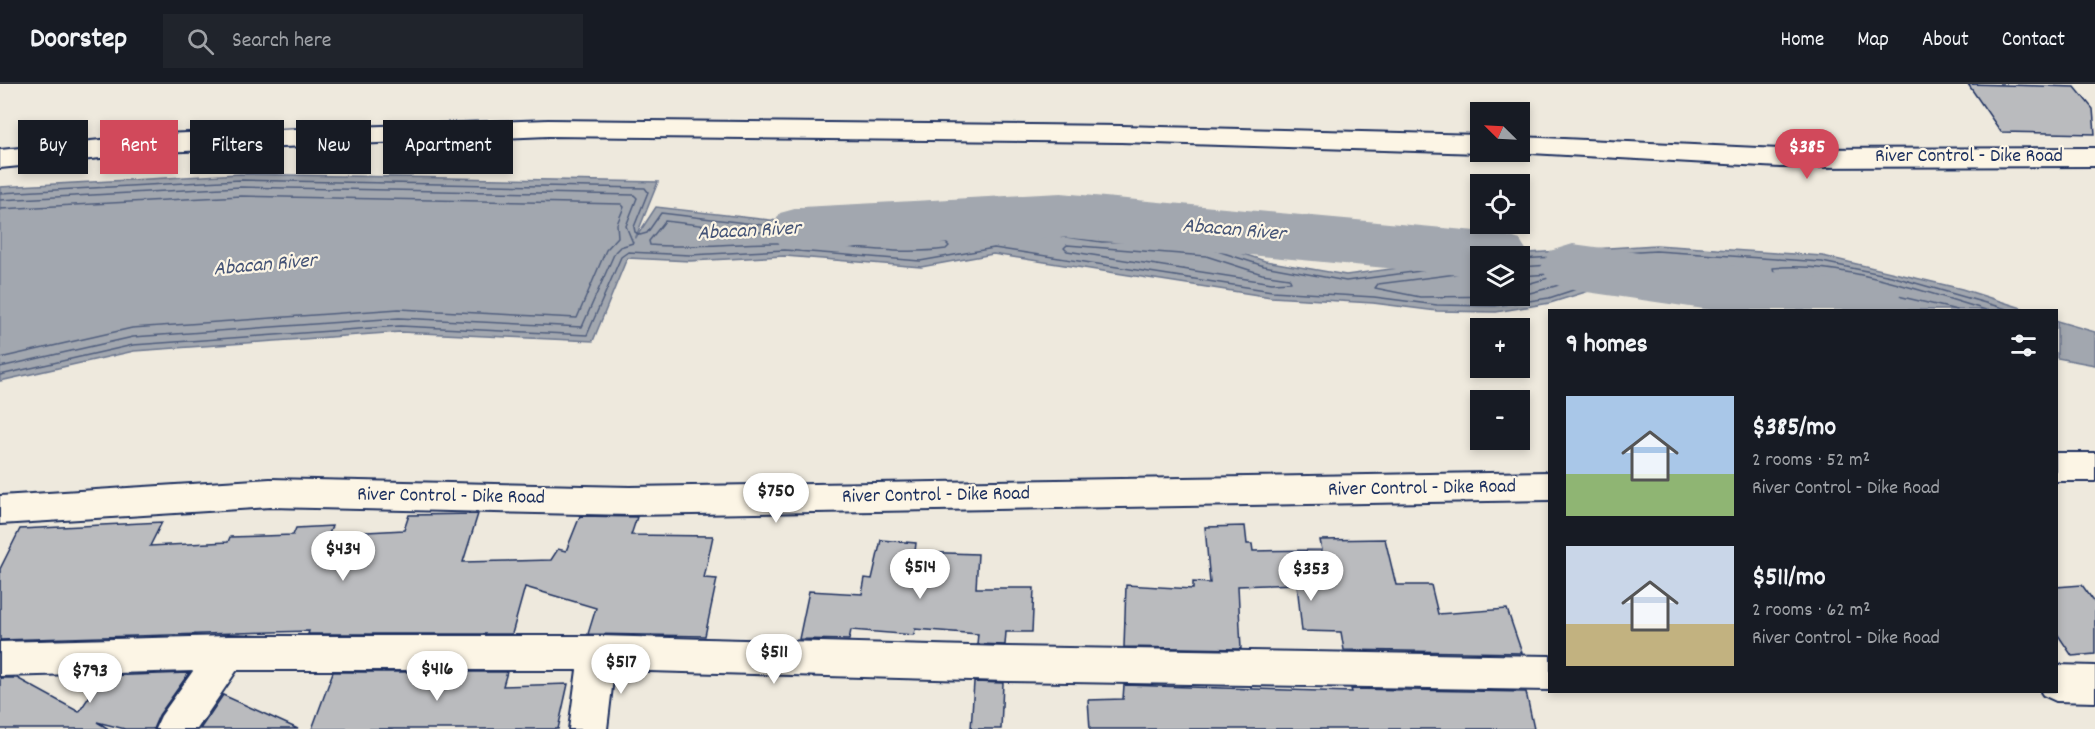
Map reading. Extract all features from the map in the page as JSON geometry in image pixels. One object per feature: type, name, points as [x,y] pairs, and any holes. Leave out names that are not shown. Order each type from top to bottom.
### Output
[{"type":"street","points":[[0,159],[161,144],[548,128],[689,132],[1133,134],[1470,144]]},
{"type":"street","name":"River Control - Dike Road","points":[[1530,146],[1780,158],[2095,157]]},
{"type":"street","points":[[2058,467],[2095,467]]},
{"type":"street","name":"River Control - Dike Road","points":[[0,510],[270,493],[630,501],[1548,486]]},
{"type":"street","points":[[174,729],[228,653]]},
{"type":"street","points":[[0,659],[228,653],[598,653],[1007,664],[1548,673]]},
{"type":"street","points":[[588,729],[598,653]]},
{"type":"street","points":[[2058,683],[2095,684]]},
{"type":"water","points":[[240,174],[658,182],[635,239],[656,207],[787,222],[874,220],[936,230],[1029,226],[1102,236],[1138,235],[1209,243],[1265,261],[1346,275],[1470,258],[1470,306],[1530,306],[1530,253],[1656,245],[1823,256],[1962,289],[2025,309],[1858,309],[1765,284],[1703,272],[1657,283],[1605,286],[1550,303],[1496,312],[1437,311],[1373,303],[1271,297],[993,254],[921,267],[785,256],[690,261],[627,258],[593,341],[400,332],[134,351],[0,381],[0,187]]},
{"type":"water","points":[[2058,321],[2095,332],[2095,365],[2058,358]]},
{"type":"building","points":[[1968,84],[2075,87],[2093,109],[2095,134],[2001,132]]},
{"type":"building","points":[[478,514],[463,562],[551,560],[558,549],[566,551],[580,516],[637,517],[631,535],[713,536],[704,578],[717,579],[705,636],[588,634],[596,608],[525,587],[512,634],[308,634],[309,631],[0,640],[0,569],[20,529],[162,522],[150,546],[228,542],[230,537],[293,535],[296,528],[332,526],[329,534],[404,530],[409,515]]},
{"type":"building","points":[[1245,526],[1247,544],[1252,544],[1253,551],[1322,550],[1320,540],[1385,539],[1396,585],[1431,585],[1438,614],[1507,609],[1522,653],[1344,650],[1341,632],[1302,631],[1297,584],[1238,586],[1241,649],[1124,647],[1126,585],[1193,589],[1193,582],[1210,583],[1205,527]]},
{"type":"building","points":[[881,540],[916,543],[915,552],[978,554],[976,588],[1034,588],[1032,632],[1006,632],[1005,645],[977,644],[978,634],[915,629],[914,635],[851,630],[849,640],[799,639],[809,591],[862,594],[865,578],[872,579]]},
{"type":"building","points":[[2082,585],[2095,603],[2095,654],[2072,656],[2058,635],[2058,587]]},
{"type":"building","points":[[333,672],[507,672],[503,686],[568,684],[558,729],[312,729]]},
{"type":"building","points":[[189,673],[159,715],[153,729],[125,729],[97,722],[109,729],[0,729],[0,678],[17,678],[79,712],[103,676]]},
{"type":"building","points":[[974,682],[1003,683],[1001,729],[971,729]]},
{"type":"building","points":[[1124,685],[1352,692],[1351,689],[1526,692],[1534,729],[1090,729],[1088,700],[1123,699]]},
{"type":"building","points":[[223,695],[298,729],[200,729]]},
{"type":"waterway","name":"Abacan River","points":[[802,229],[1061,215],[1470,253]]},
{"type":"waterway","name":"Abacan River","points":[[1573,267],[1868,309]]}]
